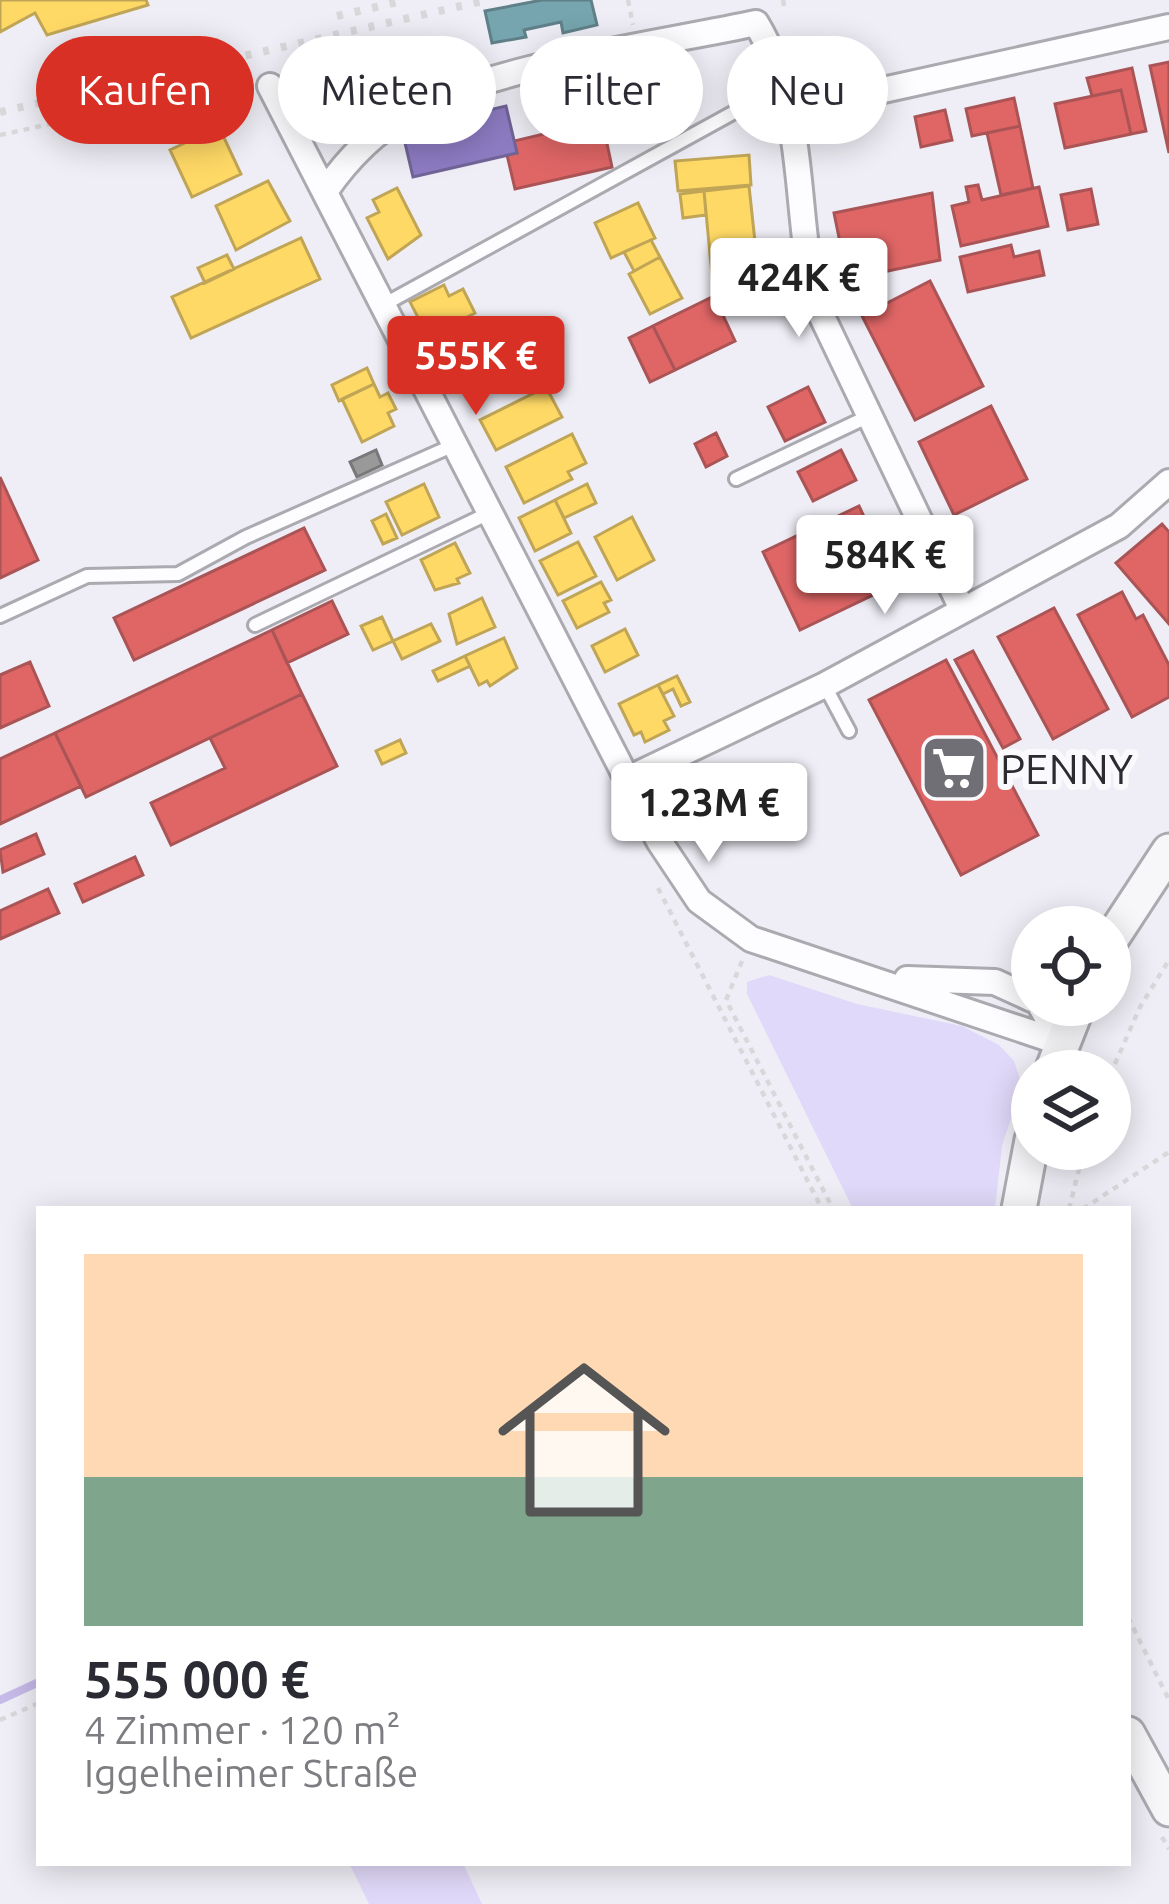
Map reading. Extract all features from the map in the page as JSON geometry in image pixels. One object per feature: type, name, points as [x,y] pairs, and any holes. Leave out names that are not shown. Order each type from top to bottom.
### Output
[{"type":"main road","points":[[1131,908],[1169,851]]},
{"type":"main road","points":[[1020,1206],[1026,1170]]},
{"type":"main road","points":[[1131,1739],[1169,1809]]},
{"type":"street","points":[[326,190],[368,141],[406,113],[441,98],[487,82],[756,23],[764,36]]},
{"type":"street","points":[[888,89],[1169,27]]},
{"type":"street","points":[[270,86],[278,100]]},
{"type":"street","points":[[302,144],[680,878],[720,920],[751,939],[823,966],[880,978],[1011,981]]},
{"type":"street","points":[[797,144],[816,304],[962,609]]},
{"type":"street","points":[[628,779],[825,685],[1119,526],[1169,482]]},
{"type":"street","points":[[880,978],[1041,1050]]},
{"type":"street","points":[[995,982],[1011,989]]},
{"type":"lane","points":[[385,304],[727,116]]},
{"type":"lane","points":[[736,479],[867,418]]},
{"type":"lane","points":[[0,616],[87,576],[178,574],[247,537],[455,444]]},
{"type":"lane","points":[[255,625],[489,513]]},
{"type":"lane","points":[[825,685],[849,731]]},
{"type":"path","points":[[783,0],[785,10]]},
{"type":"path","points":[[0,135],[253,80],[270,86]]},
{"type":"path","points":[[650,872],[820,1206]]},
{"type":"path","points":[[751,939],[726,1000],[831,1206]]},
{"type":"path","points":[[1121,1050],[1169,960]]},
{"type":"path","points":[[1088,1206],[1169,1152]]},
{"type":"path","points":[[1070,1206],[1079,1170]]},
{"type":"path","points":[[1131,1623],[1169,1700]]},
{"type":"path","points":[[0,1720],[36,1703]]},
{"type":"shaded area","points":[[769,975],[857,1004],[962,1026],[999,1045],[1011,1058],[1011,1119],[1002,1146],[995,1206],[852,1206],[747,994],[747,982]]},
{"type":"shaded area","points":[[350,1866],[464,1866],[482,1904],[369,1904]]},
{"type":"building: Wohnen","points":[[0,0],[146,0],[148,5],[47,35],[35,13],[0,32]]},
{"type":"building: Wohnen","points":[[183,144],[227,144],[241,174],[192,197],[170,150]]},
{"type":"building: Wohnen","points":[[749,155],[751,185],[678,191],[675,161]]},
{"type":"building: Wohnen","points":[[268,181],[290,221],[236,250],[216,206]]},
{"type":"building: Wohnen","points":[[749,186],[756,251],[710,255],[704,191]]},
{"type":"building: Wohnen","points":[[397,188],[421,235],[388,259],[367,218],[379,212],[373,200]]},
{"type":"building: Wohnen","points":[[704,191],[706,215],[683,218],[680,194]]},
{"type":"building: Wohnen","points":[[638,203],[655,238],[611,258],[595,223]]},
{"type":"building: Wohnen","points":[[301,238],[320,279],[191,338],[172,297]]},
{"type":"building: Wohnen","points":[[651,240],[660,257],[634,271],[624,252]]},
{"type":"building: Wohnen","points":[[754,251],[756,263],[713,282],[710,255]]},
{"type":"building: Wohnen","points":[[227,255],[234,269],[205,283],[198,268]]},
{"type":"building: Wohnen","points":[[660,257],[682,298],[650,314],[629,274]]},
{"type":"building: Wohnen","points":[[444,285],[449,296],[463,289],[475,313],[428,337],[410,302]]},
{"type":"building: Wohnen","points":[[507,326],[526,363],[466,389],[453,362]]},
{"type":"building: Wohnen","points":[[367,368],[374,384],[339,401],[332,385]]},
{"type":"building: Wohnen","points":[[374,384],[380,397],[388,393],[396,409],[388,413],[394,426],[362,442],[342,399]]},
{"type":"building: Wohnen","points":[[546,387],[562,417],[496,450],[480,420]]},
{"type":"building: Wohnen","points":[[572,434],[586,463],[568,472],[572,479],[524,503],[506,467]]},
{"type":"building: Wohnen","points":[[424,484],[439,517],[402,535],[386,502]]},
{"type":"building: Wohnen","points":[[587,484],[596,503],[564,518],[555,500]]},
{"type":"building: Wohnen","points":[[555,500],[571,533],[535,551],[519,518]]},
{"type":"building: Wohnen","points":[[386,514],[397,538],[383,544],[372,521]]},
{"type":"building: Wohnen","points":[[632,517],[654,560],[617,580],[595,537]]},
{"type":"building: Wohnen","points":[[578,542],[596,576],[558,595],[540,561]]},
{"type":"building: Wohnen","points":[[455,543],[470,573],[457,579],[459,583],[435,590],[421,560]]},
{"type":"building: Wohnen","points":[[601,582],[611,600],[604,603],[609,612],[577,628],[563,601]]},
{"type":"building: Wohnen","points":[[482,598],[495,627],[457,644],[449,614]]},
{"type":"building: Wohnen","points":[[382,617],[393,641],[373,650],[361,626]]},
{"type":"building: Wohnen","points":[[431,624],[440,641],[402,659],[393,641]]},
{"type":"building: Wohnen","points":[[625,629],[638,655],[605,672],[592,646]]},
{"type":"building: Wohnen","points":[[504,638],[517,668],[490,686],[487,681],[479,685],[465,656]]},
{"type":"building: Wohnen","points":[[465,656],[470,666],[438,681],[433,671]]},
{"type":"building: Wohnen","points":[[677,676],[690,702],[681,706],[673,689],[663,694],[658,685]]},
{"type":"building: Wohnen","points":[[658,685],[674,716],[664,721],[669,730],[645,742],[641,732],[634,735],[619,704]]},
{"type":"building: Wohnen","points":[[400,740],[406,753],[382,764],[376,751]]},
{"type":"building: Handel","points":[[1169,62],[1169,153],[1150,66]]},
{"type":"building: Handel","points":[[1132,68],[1146,131],[1131,134],[1121,90],[1092,96],[1087,78]]},
{"type":"building: Handel","points":[[1121,90],[1131,134],[1065,148],[1055,104]]},
{"type":"building: Handel","points":[[1014,98],[1020,126],[972,136],[966,109]]},
{"type":"building: Handel","points":[[945,110],[952,140],[921,147],[915,117]]},
{"type":"building: Handel","points":[[1020,126],[1033,188],[1001,195],[987,133]]},
{"type":"building: Handel","points":[[514,141],[607,144],[612,167],[515,189],[507,155],[517,153]]},
{"type":"building: Handel","points":[[978,185],[982,200],[1039,187],[1048,226],[961,246],[952,206],[969,202],[966,187]]},
{"type":"building: Handel","points":[[1091,189],[1098,224],[1068,230],[1061,195]]},
{"type":"building: Handel","points":[[932,193],[940,260],[869,275],[867,262],[845,267],[834,213]]},
{"type":"building: Handel","points":[[1011,245],[1014,257],[1039,251],[1044,275],[968,292],[960,257]]},
{"type":"building: Handel","points":[[930,281],[983,386],[915,420],[862,316]]},
{"type":"building: Handel","points":[[714,296],[735,341],[675,370],[653,326]]},
{"type":"building: Handel","points":[[653,326],[675,370],[650,382],[629,338]]},
{"type":"building: Handel","points":[[808,387],[825,422],[785,441],[768,407]]},
{"type":"building: Handel","points":[[991,406],[1027,479],[954,515],[919,442]]},
{"type":"building: Handel","points":[[716,433],[727,456],[706,467],[695,444]]},
{"type":"building: Handel","points":[[841,450],[856,480],[813,501],[798,472]]},
{"type":"building: Handel","points":[[0,477],[38,560],[0,578]]},
{"type":"building: Handel","points":[[859,506],[896,584],[800,630],[763,552]]},
{"type":"building: Handel","points":[[1162,524],[1169,532],[1169,624],[1116,563]]},
{"type":"building: Handel","points":[[304,528],[325,570],[134,660],[114,618]]},
{"type":"building: Handel","points":[[1122,592],[1136,619],[1143,615],[1169,665],[1169,697],[1132,717],[1078,615]]},
{"type":"building: Handel","points":[[332,601],[348,634],[287,663],[272,630]]},
{"type":"building: Handel","points":[[1054,608],[1108,709],[1053,739],[998,637]]},
{"type":"building: Handel","points":[[272,630],[302,694],[86,797],[55,733]]},
{"type":"building: Handel","points":[[973,651],[1020,739],[1003,748],[955,660]]},
{"type":"building: Handel","name":"PENNY","points":[[946,660],[1038,835],[961,875],[869,700]]},
{"type":"building: Handel","points":[[30,662],[49,706],[0,728],[0,675]]},
{"type":"building: Handel","points":[[302,694],[337,766],[171,845],[151,803],[225,768],[210,738]]},
{"type":"building: Handel","points":[[55,733],[81,786],[0,824],[0,759]]},
{"type":"building: Handel","points":[[36,834],[44,854],[3,872],[0,850]]},
{"type":"building: Handel","points":[[135,857],[143,875],[83,902],[75,884]]},
{"type":"building: Handel","points":[[48,889],[59,913],[0,939],[0,911]]},
{"type":"building: Büros","points":[[506,106],[517,153],[413,177],[405,144],[496,144],[496,108]]},
{"type":"building: Öffentlich","points":[[542,0],[591,0],[597,25],[563,33],[561,22],[496,42],[485,11]]},
{"type":"building: Industrie","points":[[376,450],[382,465],[357,477],[350,462]]},
{"type":"waterway","points":[[0,1700],[36,1683]]},
{"type":"railway","points":[[337,16],[407,0]]},
{"type":"railway","points":[[0,112],[487,0]]},
{"type":"place","name":"PENNY","points":[[954,768]]}]
